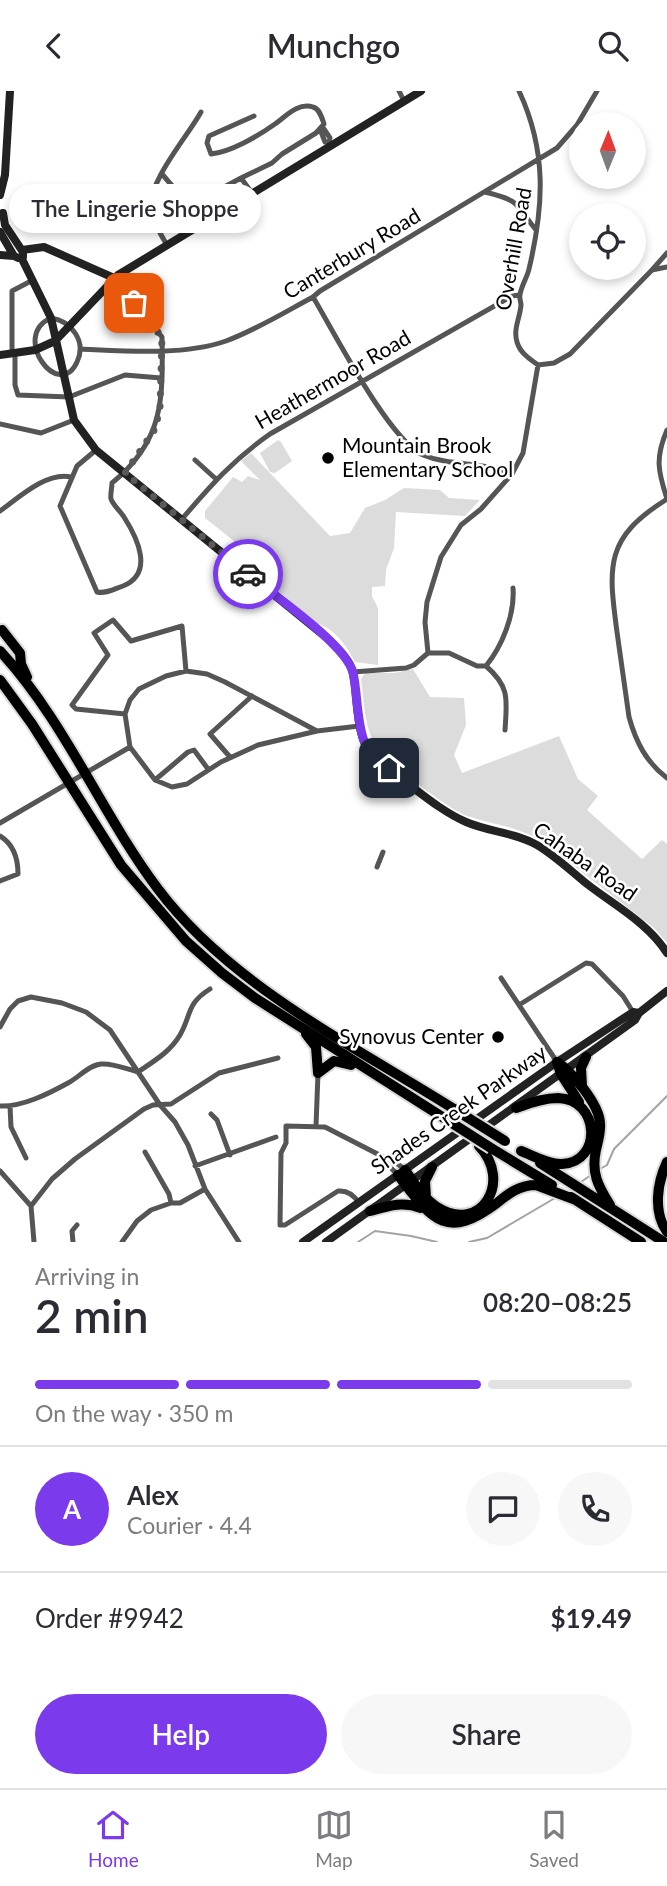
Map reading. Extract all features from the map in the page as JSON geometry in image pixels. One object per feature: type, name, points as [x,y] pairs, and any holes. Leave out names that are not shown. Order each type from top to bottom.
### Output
[{"type":"highway","points":[[2,629],[20,653],[21,664],[31,690]]},
{"type":"highway","points":[[0,651],[31,690],[123,840],[160,891],[216,952],[281,1001],[664,1242]]},
{"type":"highway","points":[[0,661],[31,690]]},
{"type":"highway","points":[[0,680],[32,724],[121,865],[186,941],[236,984],[384,1081],[396,1094],[491,1148],[641,1242]]},
{"type":"highway","points":[[299,1027],[316,1047],[318,1073]]},
{"type":"highway","points":[[583,1089],[581,1068],[586,1056]]},
{"type":"highway","points":[[318,1073],[334,1061],[369,1071]]},
{"type":"highway","points":[[522,1151],[557,1164],[571,1163],[590,1145],[590,1119],[558,1062]]},
{"type":"highway","points":[[564,1072],[583,1089],[596,1108],[600,1122],[593,1168],[596,1183],[614,1210]]},
{"type":"highway","points":[[516,1108],[539,1100],[558,1098],[571,1100],[582,1106]]},
{"type":"highway","points":[[441,1120],[479,1146],[492,1166],[494,1185],[483,1210]]},
{"type":"highway","points":[[667,1162],[658,1189],[658,1205],[667,1233]]},
{"type":"highway","points":[[425,1203],[425,1181],[432,1167]]},
{"type":"highway","points":[[401,1172],[444,1222],[470,1222],[483,1210],[522,1186],[536,1185],[576,1200]]},
{"type":"highway","points":[[370,1211],[400,1204],[425,1203]]},
{"type":"street","points":[[0,197],[5,175],[10,91]]},
{"type":"street","points":[[398,91],[404,101]]},
{"type":"street","points":[[0,355],[35,350],[55,341],[114,278],[421,91]]},
{"type":"street","name":"Overhill Road","points":[[519,91],[531,116],[542,182],[536,230],[520,295],[521,305],[515,332],[523,353],[538,365]]},
{"type":"street","name":"Canterbury Road","points":[[80,349],[188,349],[224,341],[251,330],[313,297],[557,148],[577,125],[596,91]]},
{"type":"street","points":[[215,192],[272,163],[324,124],[318,110],[312,106],[301,107],[230,148],[211,154],[207,143],[209,136],[254,116]]},
{"type":"street","points":[[167,245],[151,207],[155,188],[201,112]]},
{"type":"street","points":[[320,129],[324,142],[330,144]]},
{"type":"street","points":[[162,174],[174,188],[176,202]]},
{"type":"street","points":[[242,178],[252,193]]},
{"type":"street","points":[[485,192],[501,196],[519,206],[536,230]]},
{"type":"street","name":"Cahaba Road","points":[[0,197],[4,207],[2,215],[5,225],[51,318],[74,420],[96,450],[343,654],[356,671],[359,726],[373,756],[383,766],[466,822],[508,833],[536,845],[633,917],[660,942],[667,953]]},
{"type":"street","name":"Cahaba Road","points":[[0,232],[19,254]]},
{"type":"street","points":[[0,255],[19,254],[44,247],[114,278],[162,337],[160,408],[155,429],[125,473],[113,483],[111,499],[137,539],[141,569],[138,576],[129,583],[104,593],[97,592],[60,506],[77,465],[96,450]]},
{"type":"street","points":[[428,653],[426,602],[441,557],[461,525],[481,509],[512,474],[523,453],[538,365],[554,363],[570,353],[667,253]]},
{"type":"street","points":[[652,269],[667,267]]},
{"type":"street","points":[[33,280],[12,291],[13,353],[18,395],[69,397],[125,375],[161,378]]},
{"type":"street","name":"Heathermoor Road","points":[[181,519],[243,453],[270,434],[512,296],[520,295]]},
{"type":"street","points":[[313,297],[362,381],[398,434],[421,454],[447,463],[499,468],[512,474]]},
{"type":"street","points":[[51,318],[63,320],[71,326],[80,349],[77,364],[71,371],[63,374],[49,372],[35,350],[40,327],[44,321],[51,318]]},
{"type":"street","points":[[0,424],[41,433],[74,420]]},
{"type":"street","points":[[667,430],[658,456],[659,473],[667,499],[636,520],[625,535],[616,553],[611,583],[629,717],[635,737],[648,761],[667,779]]},
{"type":"street","points":[[195,460],[216,479]]},
{"type":"street","points":[[0,511],[48,480],[64,475],[71,477]]},
{"type":"street","points":[[486,666],[496,653],[504,634],[513,588]]},
{"type":"street","points":[[125,713],[76,709],[72,705],[108,655],[94,633],[113,620],[131,642],[182,626],[186,671]]},
{"type":"street","points":[[356,671],[398,670],[414,665],[428,653],[455,654],[477,666],[486,666],[504,686],[507,704],[505,730]]},
{"type":"street","points":[[317,731],[207,674],[186,671],[166,675],[139,689],[130,700],[125,713],[130,747],[155,780],[162,785],[179,787],[230,757],[258,745],[317,731],[359,726]]},
{"type":"street","points":[[230,757],[211,734],[252,697]]},
{"type":"street","points":[[0,823],[130,747]]},
{"type":"street","points":[[155,780],[194,750],[208,769]]},
{"type":"street","points":[[0,836],[10,841],[18,864],[18,874],[0,881]]},
{"type":"street","points":[[377,867],[383,852]]},
{"type":"street","points":[[519,1005],[586,963],[592,964],[636,1012]]},
{"type":"street","points":[[501,978],[558,1062]]},
{"type":"street","points":[[0,1106],[27,1102],[68,1083],[97,1064],[108,1064],[138,1072],[167,1052],[181,1033],[192,1004],[210,989]]},
{"type":"street","name":"Shades Creek Parkway","points":[[303,1242],[558,1062],[666,991]]},
{"type":"street","points":[[0,1027],[10,1009],[19,1001],[30,997],[62,1003],[86,1012],[110,1030],[160,1105],[175,1122],[188,1145],[205,1189],[239,1242]]},
{"type":"street","name":"Shades Creek Parkway","points":[[326,1242],[635,1020],[636,1012]]},
{"type":"street","points":[[30,1206],[52,1179],[75,1159],[144,1109],[171,1104],[219,1073],[278,1058]]},
{"type":"street","points":[[316,1126],[318,1073]]},
{"type":"street","points":[[10,1106],[11,1127],[26,1158]]},
{"type":"street","points":[[211,1114],[217,1120],[230,1154]]},
{"type":"street","points":[[359,1203],[355,1196],[345,1190],[338,1191],[285,1225],[279,1225],[281,1153],[286,1143],[286,1126],[325,1127],[372,1152],[401,1172]]},
{"type":"street","points":[[195,1166],[276,1137]]},
{"type":"street","points":[[145,1152],[169,1194],[171,1203]]},
{"type":"street","points":[[0,1171],[30,1206],[34,1242]]},
{"type":"street","points":[[125,1241],[144,1215],[171,1203],[180,1203],[205,1189]]},
{"type":"street","points":[[73,1242],[72,1231],[77,1225]]},
{"type":"shaded area","points":[[278,440],[292,461],[275,473],[270,472],[260,453]]},
{"type":"shaded area","points":[[251,453],[330,536],[350,533],[365,508],[404,488],[440,490],[449,498],[480,500],[465,516],[396,512],[394,548],[386,570],[385,586],[372,587],[372,596],[378,608],[378,665],[355,662],[334,633],[316,623],[275,588],[282,579],[205,518],[205,511],[233,477],[242,482],[248,476],[260,480],[241,461]]},
{"type":"shaded area","points":[[413,669],[430,697],[464,698],[466,725],[454,755],[462,773],[559,736],[578,779],[598,796],[587,810],[642,859],[662,840],[667,844],[667,943],[654,928],[543,842],[515,829],[457,811],[417,783],[380,750],[368,728],[361,679],[365,673],[394,673]]},
{"type":"waterway","points":[[600,1169],[607,1165],[614,1149],[667,1096]]},
{"type":"waterway","points":[[581,1182],[591,1175]]},
{"type":"waterway","points":[[469,1242],[487,1238],[555,1198]]},
{"type":"waterway","points":[[358,1242],[375,1231],[437,1242]]},
{"type":"way so far","points":[[134,303],[162,337],[160,408],[155,429],[125,473],[248,574]]},
{"type":"place","name":"The Lingerie Shoppe","points":[[134,303]]},
{"type":"place","name":"Mountain Brook Elementary School","points":[[328,458]]},
{"type":"place","name":"Synovus Center","points":[[498,1037]]},
{"type":"route","points":[[248,574],[343,654],[353,672],[359,726],[365,743],[373,756],[389,768]]}]
